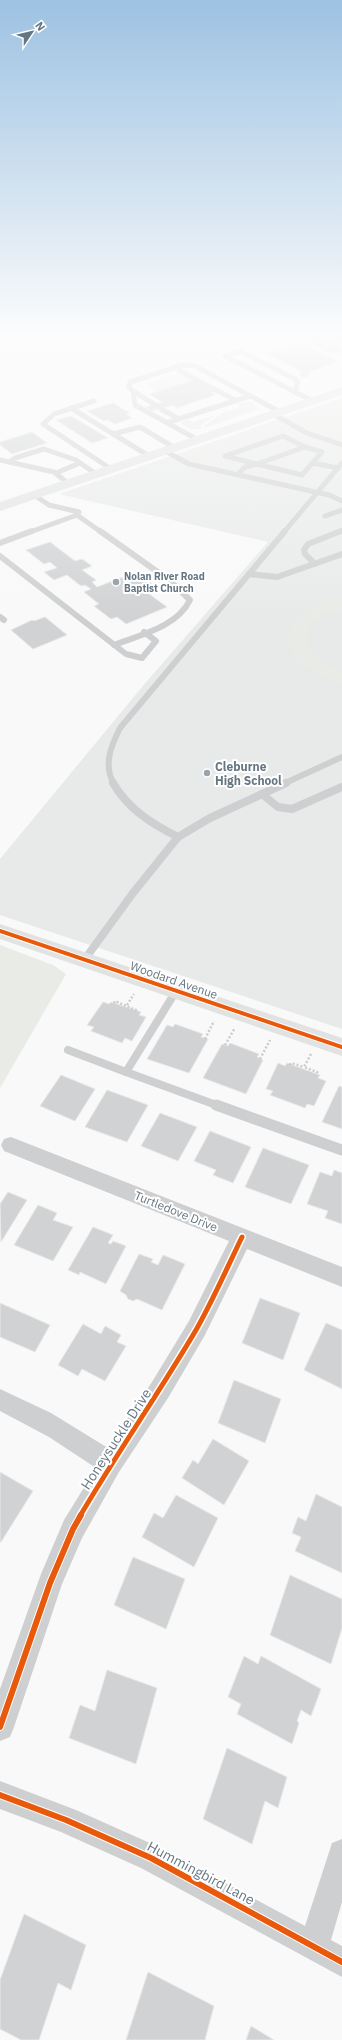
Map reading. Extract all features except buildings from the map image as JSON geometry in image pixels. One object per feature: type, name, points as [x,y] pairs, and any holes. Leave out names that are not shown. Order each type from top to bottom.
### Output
[{"type":"main road","points":[[0,507],[227,430]]},
{"type":"main road","name":"Woodard Avenue","points":[[0,931],[342,1047]]},
{"type":"street","name":"Turtledove Drive","points":[[11,1145],[342,1277]]},
{"type":"street","name":"Honeysuckle Drive","points":[[0,1727],[72,1529],[111,1464],[160,1390],[197,1328],[242,1238]]},
{"type":"street","points":[[0,1400],[24,1409],[64,1432],[111,1464]]},
{"type":"street","name":"Hummingbird Lane","points":[[0,1795],[66,1820],[151,1858],[342,1962]]},
{"type":"street","points":[[314,1948],[342,1853]]},
{"type":"lane","points":[[52,430],[111,469]]},
{"type":"lane","points":[[107,430],[149,456]]},
{"type":"lane","points":[[113,434],[128,430]]},
{"type":"lane","points":[[144,430],[170,449],[183,462],[317,492],[342,501]]},
{"type":"lane","points":[[182,430],[198,440]]},
{"type":"lane","points":[[303,430],[342,445]]},
{"type":"lane","points":[[283,436],[305,447],[322,452],[302,475],[225,456],[283,436]]},
{"type":"lane","points":[[238,474],[245,467],[305,447]]},
{"type":"lane","points":[[10,462],[15,458],[44,448],[80,463],[96,474]]},
{"type":"lane","points":[[0,460],[56,473],[69,484]]},
{"type":"lane","points":[[313,462],[340,465]]},
{"type":"lane","points":[[56,473],[80,463]]},
{"type":"lane","points":[[178,837],[139,815],[120,796],[111,777],[107,759],[110,742],[120,728],[340,465]]},
{"type":"lane","points":[[34,496],[49,505],[79,512],[77,515],[169,580],[190,600],[189,607],[170,622],[114,645]]},
{"type":"lane","points":[[325,516],[342,510]]},
{"type":"lane","points":[[0,543],[77,515]]},
{"type":"lane","points":[[315,564],[305,554],[308,544],[342,532]]},
{"type":"lane","points":[[249,574],[278,577],[342,554]]},
{"type":"lane","points":[[0,556],[126,654],[142,658],[156,641],[144,632]]},
{"type":"lane","points":[[85,959],[133,893],[178,837],[210,818],[342,757]]},
{"type":"lane","points":[[262,794],[278,807],[292,808],[342,787]]},
{"type":"lane","points":[[126,1072],[176,991]]},
{"type":"lane","points":[[68,1050],[342,1150]]},
{"type":"path","points":[[114,1003],[115,1001],[139,1010],[138,1011]]},
{"type":"path","points":[[304,1067],[318,1039]]},
{"type":"path","points":[[290,1065],[291,1063],[304,1067],[318,1072],[317,1074]]},
{"type":"shaded area","name":"Cleburne High School","points":[[247,430],[342,430],[342,1029],[0,915],[0,859],[142,687],[268,542],[59,494]]},
{"type":"shaded area","points":[[262,430],[273,430],[207,453],[212,457],[208,462],[228,467],[234,463],[239,465],[235,468],[229,469],[185,458]]},
{"type":"shaded area","points":[[278,430],[297,430],[342,448],[342,455],[335,463],[323,461],[324,459],[333,460],[339,453],[331,451],[334,447],[312,440],[293,431],[284,433]]},
{"type":"shaded area","points":[[312,430],[342,430],[342,441]]},
{"type":"shaded area","points":[[342,597],[342,608],[325,615],[316,621],[309,629],[306,637],[307,645],[318,659],[342,672],[342,684],[320,675],[309,668],[299,660],[292,651],[288,641],[290,630],[302,615],[318,605]]},
{"type":"shaded area","points":[[0,945],[53,965],[66,974],[0,1088]]},
{"type":"cycle path","points":[[0,931],[342,1047]]},
{"type":"cycle path","points":[[0,1727],[50,1583],[73,1529],[111,1464],[160,1390],[197,1328],[242,1237]]},
{"type":"cycle path","points":[[0,1795],[66,1820],[151,1858],[342,1962]]},
{"type":"place","name":"Nolan River Road Baptist Church","points":[[116,582]]},
{"type":"place","name":"Cleburne High School","points":[[207,773]]}]
